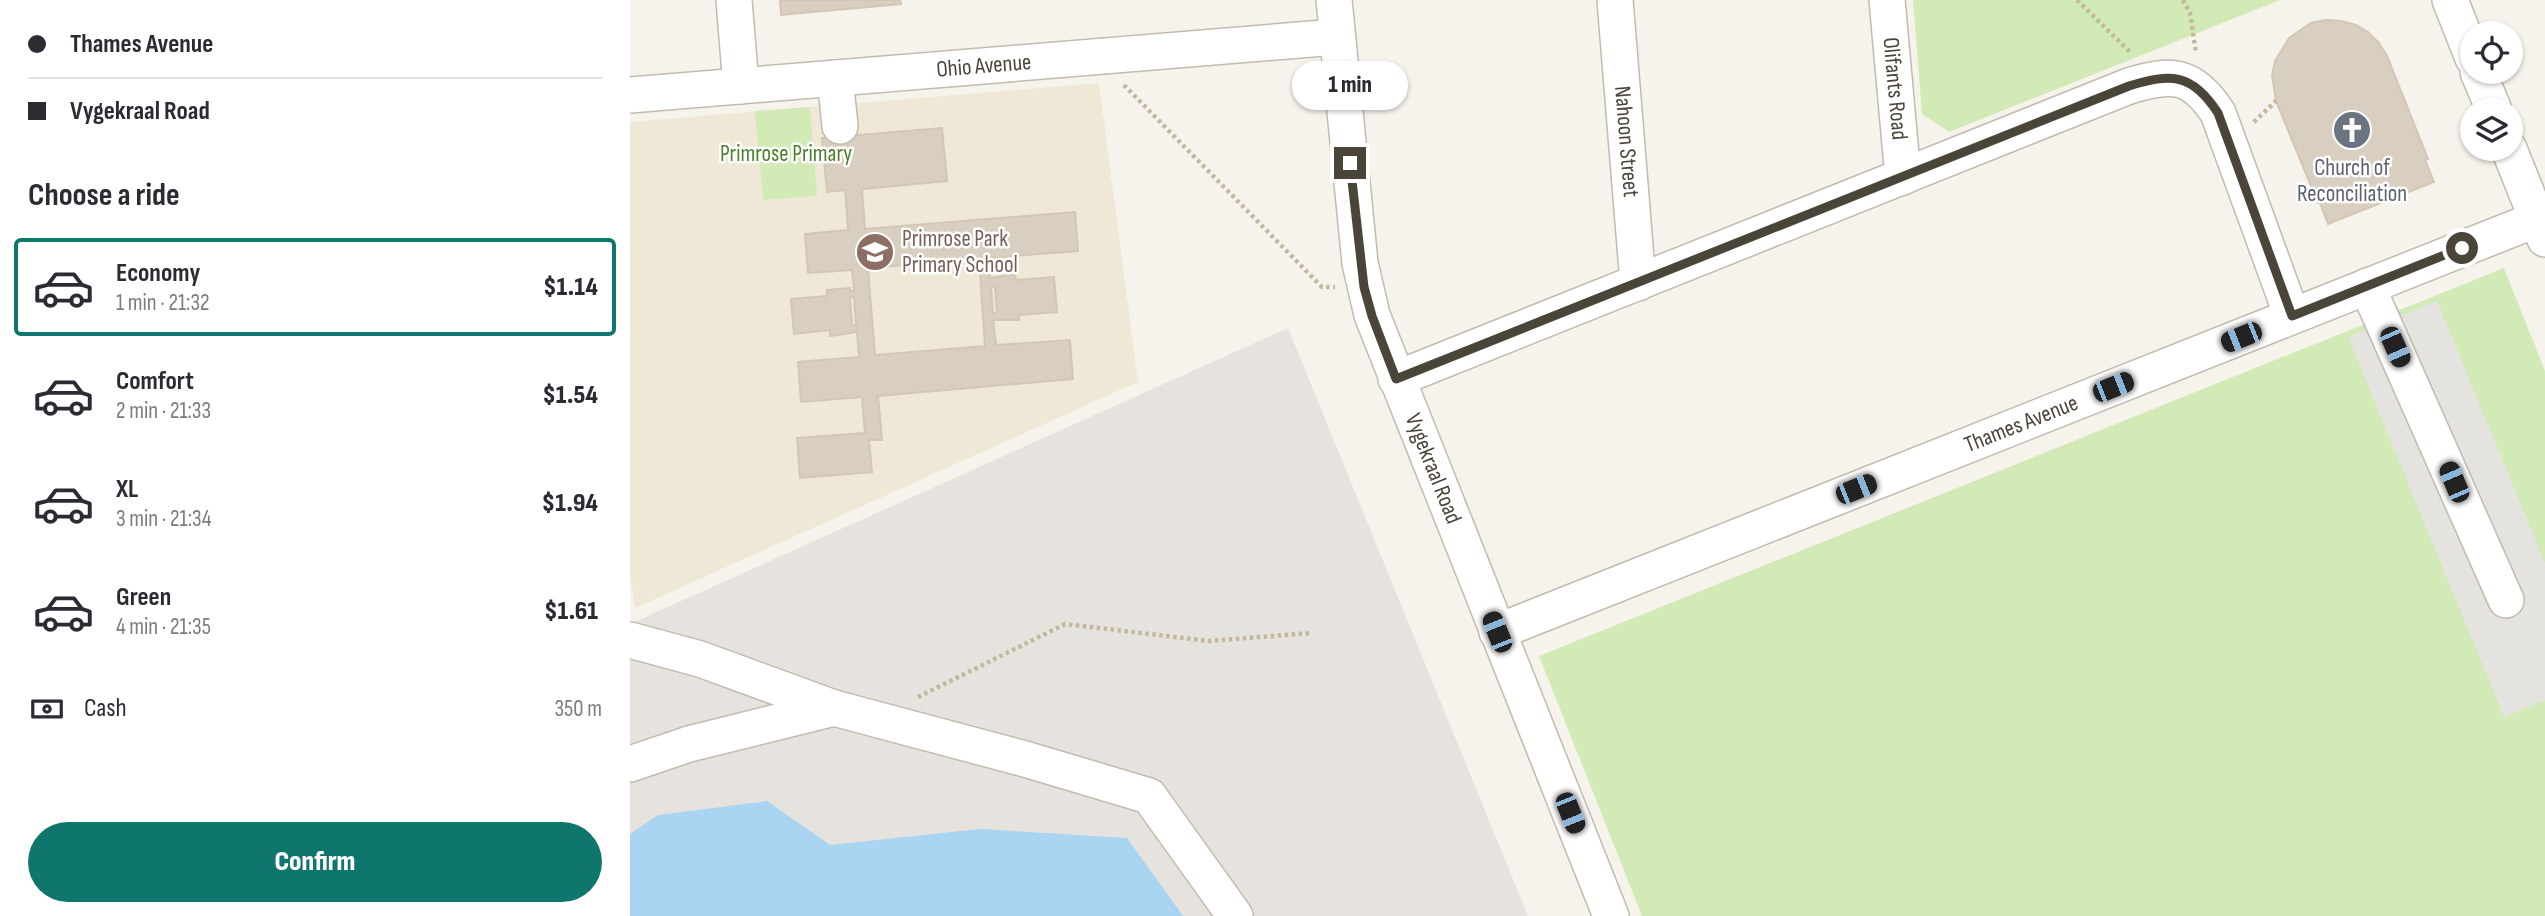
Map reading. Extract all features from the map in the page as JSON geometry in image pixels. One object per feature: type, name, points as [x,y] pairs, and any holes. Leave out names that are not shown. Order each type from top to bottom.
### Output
[{"type":"street","points":[[734,0],[741,86]]},
{"type":"street","name":"Vygekraal Road","points":[[1334,0],[1364,287],[1372,316],[1611,916]]},
{"type":"street","name":"Nahoon Street","points":[[1615,0],[1638,283]]},
{"type":"street","name":"Olifants Road","points":[[1887,0],[1903,177]]},
{"type":"street","points":[[2450,0],[2460,25]]},
{"type":"street","name":"Ohio Avenue","points":[[630,95],[1336,37]]},
{"type":"street","points":[[1396,379],[2157,77],[2180,80],[2201,90],[2218,113],[2292,316]]},
{"type":"street","points":[[835,78],[840,126]]},
{"type":"street","points":[[2514,161],[2542,224]]},
{"type":"street","name":"Thames Avenue","points":[[1497,632],[2367,286],[2542,224]]},
{"type":"street","points":[[2367,286],[2506,600]]},
{"type":"street","points":[[630,640],[700,659],[834,708],[1025,759],[1149,796],[1235,916]]},
{"type":"street","points":[[630,764],[689,744],[834,708]]},
{"type":"path","points":[[2077,0],[2157,77]]},
{"type":"path","points":[[2183,0],[2190,13],[2201,90]]},
{"type":"path","points":[[1120,81],[1322,286],[1364,287]]},
{"type":"path","points":[[915,699],[1065,624],[1209,642],[1311,633]]},
{"type":"shaded area","name":"Primrose Park Primary School","points":[[1099,83],[1138,382],[635,608],[630,572],[630,122]]},
{"type":"shaded area","points":[[2437,301],[2545,563],[2545,700],[2504,717],[2348,337]]},
{"type":"shaded area","points":[[1288,328],[1528,916],[630,916],[630,624]]},
{"type":"green space","points":[[1913,0],[2280,0],[1949,132],[1922,114]]},
{"type":"green space","name":"Primrose Primary","points":[[810,107],[817,196],[763,200],[755,111]]},
{"type":"green space","points":[[2504,268],[2545,371],[2545,916],[1642,916],[1539,656]]},
{"type":"water","points":[[767,801],[830,845],[980,829],[1127,838],[1183,916],[630,916],[630,834],[658,815]]},
{"type":"building","points":[[780,0],[900,0],[901,4],[781,15]]},
{"type":"building","name":"Church of Reconciliation","points":[[2326,20],[2356,25],[2379,43],[2387,56],[2428,159],[2425,160],[2434,182],[2328,224],[2276,101],[2272,75],[2275,61],[2289,38],[2311,23]]},
{"type":"building","points":[[942,128],[947,181],[862,189],[865,229],[1075,212],[1078,251],[988,258],[990,278],[1015,274],[1016,280],[1054,277],[1057,312],[1019,315],[1019,320],[993,320],[996,345],[1070,340],[1073,379],[878,396],[882,440],[869,440],[872,472],[800,478],[797,438],[865,433],[862,397],[801,402],[798,362],[859,357],[857,332],[830,336],[830,330],[794,334],[791,299],[827,296],[827,290],[850,288],[850,291],[854,291],[852,270],[808,273],[805,234],[848,230],[845,190],[827,192],[822,138]],"holes":[[[979,259],[985,346],[875,355],[868,268]],[[995,286],[997,313],[993,313],[991,287]],[[850,297],[854,297],[856,325],[852,326]]]},
{"type":"place","name":"Church of Reconciliation","points":[[2352,130]]},
{"type":"place","name":"Primrose Park Primary School","points":[[875,252]]},
{"type":"route","points":[[1350,163],[1364,287],[1396,379],[2157,77],[2169,77],[2191,84],[2201,90],[2218,113],[2292,316],[2462,248]]}]
